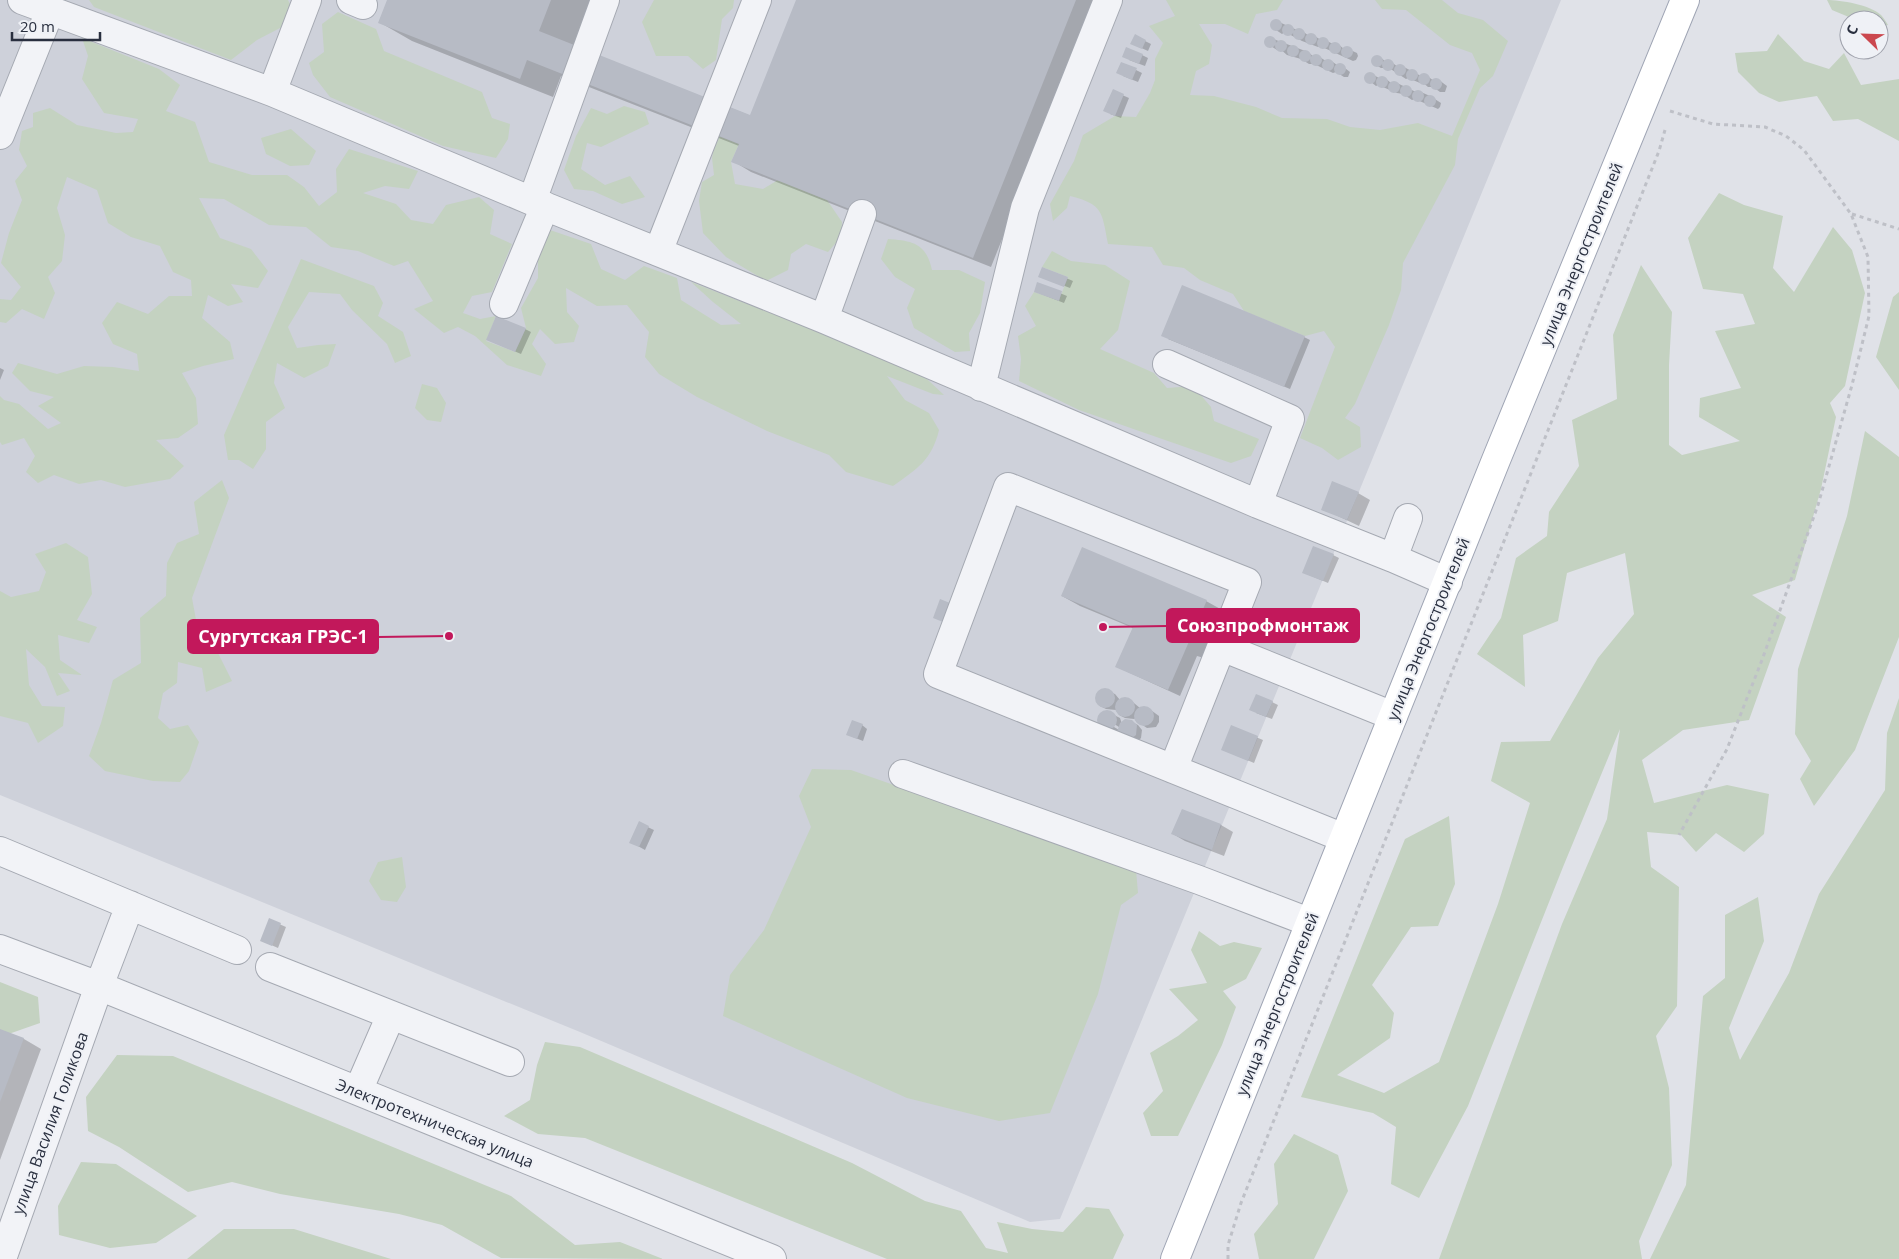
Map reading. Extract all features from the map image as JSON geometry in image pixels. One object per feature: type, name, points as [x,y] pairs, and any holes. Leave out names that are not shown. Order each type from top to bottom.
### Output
[{"type":"main road","name":"улица Энергостроителей","points":[[1175,1259],[1309,922],[1685,0]]},
{"type":"street","points":[[22,0],[272,92],[539,204],[824,319],[1258,504],[1448,582]]},
{"type":"street","points":[[272,92],[306,0]]},
{"type":"street","points":[[504,304],[539,204],[605,0]]},
{"type":"street","points":[[658,252],[757,0]]},
{"type":"street","points":[[981,387],[1025,208],[1108,0]]},
{"type":"street","points":[[0,135],[50,11]]},
{"type":"street","points":[[824,319],[862,214]]},
{"type":"street","points":[[1167,364],[1290,419],[1258,504]]},
{"type":"street","points":[[1173,769],[1248,582],[1008,487],[938,674],[1173,769],[1344,838]]},
{"type":"street","points":[[1393,558],[1408,518]]},
{"type":"street","points":[[1222,646],[1338,682],[1393,716]]},
{"type":"street","points":[[903,774],[1199,880],[1309,922]]},
{"type":"street","points":[[0,851],[237,950]]},
{"type":"street","name":"улица Василия Голикова","points":[[2,1259],[99,986],[130,905]]},
{"type":"street","name":"Электротехническая улица","points":[[0,949],[99,986],[772,1259]]},
{"type":"street","points":[[270,967],[510,1062]]},
{"type":"street","points":[[358,1092],[391,1015]]},
{"type":"path","points":[[1643,102],[1684,117],[1713,124],[1764,127],[1786,136],[1804,150],[1851,214],[1868,257],[1869,316],[1852,385],[1818,505],[1728,749],[1679,835]]},
{"type":"path","points":[[1228,1259],[1228,1245],[1241,1203],[1659,150],[1667,123]]},
{"type":"path","points":[[1851,214],[1899,229]]},
{"type":"shaded area","points":[[0,0],[1561,0],[1060,1219],[1030,1222],[580,1032],[0,795]]},
{"type":"green space","points":[[89,0],[288,0],[290,4],[282,27],[257,40],[231,60],[94,7]]},
{"type":"green space","points":[[654,0],[734,0],[733,8],[722,19],[716,60],[703,69],[688,56],[656,56],[642,22]]},
{"type":"green space","points":[[1166,0],[1283,0],[1277,10],[1256,14],[1248,34],[1225,24],[1199,24],[1212,45],[1209,64],[1196,71],[1190,95],[1214,96],[1256,107],[1282,118],[1327,119],[1350,127],[1380,130],[1418,123],[1452,136],[1480,70],[1472,53],[1450,45],[1406,10],[1382,9],[1375,0],[1442,0],[1458,13],[1483,20],[1508,41],[1493,76],[1480,88],[1458,139],[1455,165],[1403,263],[1401,290],[1389,325],[1355,404],[1345,418],[1360,427],[1361,447],[1338,460],[1322,448],[1300,438],[1335,347],[1324,331],[1305,336],[1244,311],[1233,294],[1200,280],[1184,268],[1163,265],[1152,247],[1108,244],[1102,217],[1095,206],[1089,202],[1070,196],[1067,208],[1053,221],[1050,204],[1074,161],[1083,135],[1115,116],[1136,117],[1150,93],[1155,80],[1155,59],[1163,43],[1149,26],[1175,16]]},
{"type":"green space","points":[[1827,0],[1847,2],[1874,10],[1839,10],[1839,13],[1832,10]]},
{"type":"green space","points":[[338,12],[376,29],[384,51],[482,92],[492,118],[510,124],[508,139],[496,158],[443,146],[330,97],[313,75],[309,63],[324,52],[322,24]]},
{"type":"green space","points":[[1778,34],[1804,61],[1829,69],[1839,58],[1839,60],[1848,60],[1861,85],[1899,79],[1899,141],[1858,119],[1833,121],[1817,96],[1779,102],[1759,93],[1738,72],[1735,53],[1767,51]]},
{"type":"green space","points":[[82,38],[159,69],[180,85],[166,111],[195,122],[209,162],[252,175],[287,175],[304,187],[319,206],[337,192],[336,169],[349,149],[418,171],[409,189],[385,186],[363,193],[396,204],[411,220],[433,224],[446,205],[479,197],[494,210],[490,234],[512,244],[492,292],[472,296],[463,313],[480,319],[496,316],[486,341],[515,352],[526,328],[521,308],[538,278],[538,250],[547,229],[591,244],[601,269],[625,280],[644,266],[677,278],[681,300],[721,325],[741,324],[691,282],[893,361],[927,379],[944,395],[933,394],[887,376],[905,400],[929,413],[939,430],[932,449],[916,469],[893,486],[846,472],[829,455],[767,431],[697,397],[659,374],[645,357],[649,332],[627,305],[597,306],[566,288],[567,312],[579,326],[574,342],[555,344],[540,329],[532,344],[546,364],[541,376],[507,365],[475,336],[458,327],[444,333],[414,309],[433,301],[408,261],[394,266],[358,251],[331,247],[306,227],[269,225],[224,199],[199,198],[220,238],[251,249],[268,271],[258,288],[231,284],[243,302],[228,306],[208,295],[202,318],[230,342],[234,359],[182,373],[196,398],[198,424],[178,438],[156,440],[184,466],[170,479],[125,487],[101,480],[79,484],[54,475],[38,483],[26,472],[35,456],[24,438],[2,445],[0,442],[0,396],[4,400],[19,404],[48,429],[61,423],[38,406],[54,397],[30,391],[12,373],[18,363],[57,374],[84,366],[113,367],[139,371],[137,354],[113,344],[102,323],[117,302],[148,314],[169,296],[192,296],[191,280],[173,272],[160,246],[131,237],[108,223],[97,190],[67,177],[57,208],[65,235],[62,261],[48,277],[55,293],[44,319],[22,309],[6,323],[0,322],[0,299],[11,300],[21,287],[1,263],[9,233],[22,200],[15,181],[27,166],[19,150],[22,131],[33,127],[33,113],[50,108],[77,125],[116,133],[133,132],[138,119],[104,113],[82,79],[88,56]]},
{"type":"green space","points":[[624,106],[645,112],[649,124],[601,147],[587,143],[581,169],[605,185],[630,176],[645,197],[622,204],[593,191],[574,189],[564,170],[576,136],[591,108],[607,114]]},
{"type":"green space","points":[[291,129],[316,151],[309,165],[290,166],[266,154],[261,138]]},
{"type":"green space","points":[[716,135],[739,144],[731,162],[735,184],[763,189],[778,180],[827,200],[842,222],[841,237],[828,252],[806,244],[791,254],[788,270],[766,281],[726,257],[703,233],[699,201],[702,182],[714,175],[712,158]]},
{"type":"green space","points":[[1719,193],[1744,205],[1783,216],[1773,268],[1794,292],[1833,227],[1852,250],[1865,293],[1845,386],[1830,403],[1836,417],[1821,489],[1795,580],[1752,595],[1786,617],[1749,720],[1683,730],[1642,760],[1654,803],[1727,785],[1769,794],[1764,834],[1744,852],[1716,833],[1696,852],[1681,835],[1647,832],[1651,867],[1679,887],[1677,1006],[1656,1036],[1669,1088],[1672,1165],[1639,1241],[1642,1259],[1439,1259],[1562,924],[1607,819],[1620,729],[1468,1106],[1419,1198],[1391,1184],[1396,1127],[1373,1113],[1301,1097],[1405,839],[1449,816],[1455,884],[1438,926],[1411,927],[1372,985],[1394,1013],[1390,1038],[1337,1075],[1384,1093],[1439,1062],[1498,904],[1530,803],[1491,781],[1501,742],[1550,741],[1598,658],[1634,614],[1625,553],[1567,573],[1558,621],[1523,635],[1525,687],[1477,654],[1501,618],[1516,558],[1547,536],[1549,512],[1579,466],[1572,420],[1617,399],[1613,335],[1641,265],[1672,312],[1669,365],[1669,445],[1682,455],[1740,441],[1699,417],[1700,398],[1741,388],[1715,331],[1755,324],[1743,294],[1703,289],[1688,238]]},
{"type":"green space","points":[[888,239],[917,245],[926,254],[932,270],[959,270],[985,282],[980,313],[969,333],[970,351],[955,352],[914,328],[907,308],[915,289],[895,277],[881,259]]},
{"type":"green space","points":[[1052,251],[1071,261],[1105,265],[1130,281],[1118,330],[1100,349],[1154,373],[1167,388],[1193,386],[1211,407],[1214,421],[1259,439],[1251,456],[1231,463],[1079,410],[1019,381],[1021,359],[1018,336],[1036,326],[1025,306],[1034,292],[1059,300],[1068,277],[1042,267]]},
{"type":"green space","points":[[301,259],[374,286],[383,303],[378,316],[403,332],[411,356],[395,363],[387,344],[352,310],[340,294],[309,292],[288,327],[297,348],[336,344],[328,366],[304,378],[277,363],[274,383],[285,408],[266,422],[266,449],[253,469],[239,460],[228,460],[224,435]]},
{"type":"green space","points":[[1899,292],[1899,390],[1876,357],[1893,297]]},
{"type":"green space","points":[[422,384],[437,388],[446,403],[441,422],[427,420],[415,408]]},
{"type":"green space","points":[[1865,431],[1899,457],[1899,637],[1855,750],[1814,806],[1800,779],[1811,761],[1795,734],[1798,669],[1847,516]]},
{"type":"green space","points":[[222,480],[229,498],[192,598],[199,636],[213,643],[232,681],[206,692],[202,668],[178,662],[177,683],[163,693],[158,718],[170,729],[188,725],[199,742],[189,771],[180,782],[153,781],[105,771],[89,756],[101,723],[113,680],[141,663],[140,618],[166,596],[167,563],[177,543],[199,534],[194,502]]},
{"type":"green space","points":[[66,543],[88,557],[92,594],[77,620],[97,627],[89,643],[58,635],[60,660],[82,675],[58,673],[70,691],[57,696],[45,667],[26,649],[29,685],[42,706],[65,707],[63,726],[38,743],[28,723],[0,716],[0,591],[11,597],[39,591],[46,572],[35,554]]},
{"type":"green space","points":[[1899,698],[1899,1259],[1650,1259],[1686,1185],[1703,996],[1725,978],[1725,915],[1758,897],[1764,941],[1729,1028],[1740,1060],[1789,973],[1819,894],[1885,790],[1887,733]]},
{"type":"green space","points":[[812,769],[851,770],[1136,870],[1138,893],[1121,905],[1098,994],[1050,1113],[999,1121],[907,1098],[723,1016],[730,975],[764,930],[811,827],[799,796]]},
{"type":"green space","points":[[402,857],[406,887],[397,902],[381,900],[369,881],[378,862]]},
{"type":"green space","points":[[1199,931],[1220,946],[1234,942],[1262,948],[1246,979],[1223,991],[1236,1007],[1222,1045],[1178,1136],[1151,1136],[1143,1113],[1163,1091],[1150,1053],[1178,1036],[1198,1020],[1169,989],[1207,983],[1191,950]]},
{"type":"green space","points":[[0,982],[38,997],[40,1023],[0,1037]]},
{"type":"green space","points":[[545,1042],[580,1047],[852,1163],[925,1201],[961,1211],[986,1248],[1008,1253],[997,1222],[1032,1229],[1063,1232],[1086,1207],[1109,1209],[1124,1235],[1113,1259],[887,1259],[585,1138],[538,1134],[504,1116],[530,1100],[537,1065]]},
{"type":"green space","points":[[117,1055],[173,1056],[511,1196],[575,1245],[620,1242],[663,1259],[501,1258],[442,1225],[399,1214],[280,1194],[232,1182],[188,1192],[119,1147],[88,1131],[86,1097]]},
{"type":"green space","points":[[1294,1134],[1338,1155],[1348,1191],[1314,1259],[1259,1259],[1254,1234],[1278,1204],[1274,1164]]},
{"type":"green space","points":[[81,1162],[116,1164],[197,1216],[156,1243],[110,1248],[59,1235],[58,1206]]},
{"type":"green space","points":[[224,1229],[294,1229],[391,1259],[187,1259]]},
{"type":"building","points":[[387,0],[551,0],[539,31],[750,115],[796,0],[1076,0],[973,258],[731,162],[739,144],[527,60],[520,79],[378,23]]},
{"type":"building","points":[[1276,19],[1282,25],[1276,31],[1270,25]]},
{"type":"building","points":[[1288,24],[1294,30],[1288,36],[1282,30]]},
{"type":"building","points":[[1299,28],[1305,34],[1299,40],[1293,34]]},
{"type":"building","points":[[1311,33],[1317,39],[1311,45],[1305,39]]},
{"type":"building","points":[[1135,34],[1146,40],[1142,49],[1130,44]]},
{"type":"building","points":[[1270,36],[1276,42],[1270,48],[1264,42]]},
{"type":"building","points":[[1323,37],[1329,43],[1323,49],[1317,43]]},
{"type":"building","points":[[1281,40],[1287,46],[1281,52],[1275,46]]},
{"type":"building","points":[[1335,42],[1341,48],[1335,54],[1329,48]]},
{"type":"building","points":[[1293,45],[1299,51],[1293,57],[1287,51]]},
{"type":"building","points":[[1347,46],[1353,52],[1347,58],[1341,52]]},
{"type":"building","points":[[1126,47],[1143,54],[1139,64],[1122,57]]},
{"type":"building","points":[[1305,50],[1311,56],[1305,62],[1299,56]]},
{"type":"building","points":[[1316,54],[1322,60],[1316,66],[1310,60]]},
{"type":"building","points":[[1377,55],[1383,61],[1377,67],[1371,61]]},
{"type":"building","points":[[1328,59],[1334,65],[1328,71],[1322,65]]},
{"type":"building","points":[[1388,59],[1394,65],[1388,71],[1382,65]]},
{"type":"building","points":[[1121,62],[1137,68],[1132,80],[1116,73]]},
{"type":"building","points":[[1340,63],[1346,69],[1340,75],[1334,69]]},
{"type":"building","points":[[1400,64],[1406,70],[1400,76],[1394,70]]},
{"type":"building","points":[[1410,69],[1414,69],[1418,75],[1414,81],[1410,81],[1406,77],[1406,73]]},
{"type":"building","points":[[1370,72],[1376,78],[1370,84],[1364,78]]},
{"type":"building","points":[[1424,73],[1430,79],[1424,85],[1418,79]]},
{"type":"building","points":[[1382,76],[1388,82],[1382,88],[1376,82]]},
{"type":"building","points":[[1436,78],[1442,84],[1436,90],[1430,84]]},
{"type":"building","points":[[1392,81],[1396,81],[1400,87],[1396,93],[1392,93],[1388,89],[1388,85]]},
{"type":"building","points":[[1406,85],[1412,91],[1406,97],[1400,91]]},
{"type":"building","points":[[1113,89],[1124,94],[1115,116],[1103,111]]},
{"type":"building","points":[[1418,90],[1424,96],[1418,102],[1412,96]]},
{"type":"building","points":[[1430,95],[1436,101],[1430,107],[1424,101]]},
{"type":"building","points":[[1042,267],[1068,277],[1064,287],[1038,277]]},
{"type":"building","points":[[1037,282],[1062,291],[1059,301],[1034,292]]},
{"type":"building","points":[[1182,285],[1305,336],[1284,387],[1161,336]]},
{"type":"building","points":[[496,316],[526,328],[515,352],[486,340]]},
{"type":"building","points":[[1332,481],[1359,492],[1347,520],[1321,510]]},
{"type":"building","points":[[1313,546],[1334,554],[1323,581],[1302,573]]},
{"type":"building","points":[[1082,547],[1207,600],[1168,690],[1115,667],[1133,627],[1061,596]]},
{"type":"building","points":[[940,599],[955,605],[948,624],[933,618]]},
{"type":"building","points":[[1105,688],[1112,691],[1115,698],[1112,705],[1105,708],[1098,705],[1095,698],[1098,691]]},
{"type":"building","points":[[1256,694],[1273,701],[1266,717],[1249,710]]},
{"type":"building","points":[[1125,697],[1132,700],[1135,707],[1132,714],[1125,717],[1118,714],[1115,707],[1118,700]]},
{"type":"building","points":[[1144,706],[1151,709],[1154,716],[1151,723],[1144,726],[1137,723],[1134,716],[1137,709]]},
{"type":"building","points":[[1107,710],[1114,713],[1117,720],[1114,727],[1107,730],[1100,727],[1097,720],[1100,713]]},
{"type":"building","points":[[1125,719],[1132,720],[1137,725],[1136,735],[1131,739],[1117,732],[1120,723]]},
{"type":"building","points":[[852,720],[863,724],[857,739],[846,735]]},
{"type":"building","points":[[1231,725],[1258,736],[1248,761],[1221,750]]},
{"type":"building","points":[[1182,809],[1221,824],[1212,850],[1171,834]]},
{"type":"building","points":[[639,821],[649,826],[639,847],[629,843]]},
{"type":"building","points":[[269,918],[281,923],[272,946],[260,941]]},
{"type":"building","points":[[0,1029],[24,1038],[0,1102]]},
{"type":"place","name":"Союзпрофмонтаж","points":[[1103,627]]},
{"type":"place","name":"Сургутская ГРЭС-1","points":[[449,636]]}]
